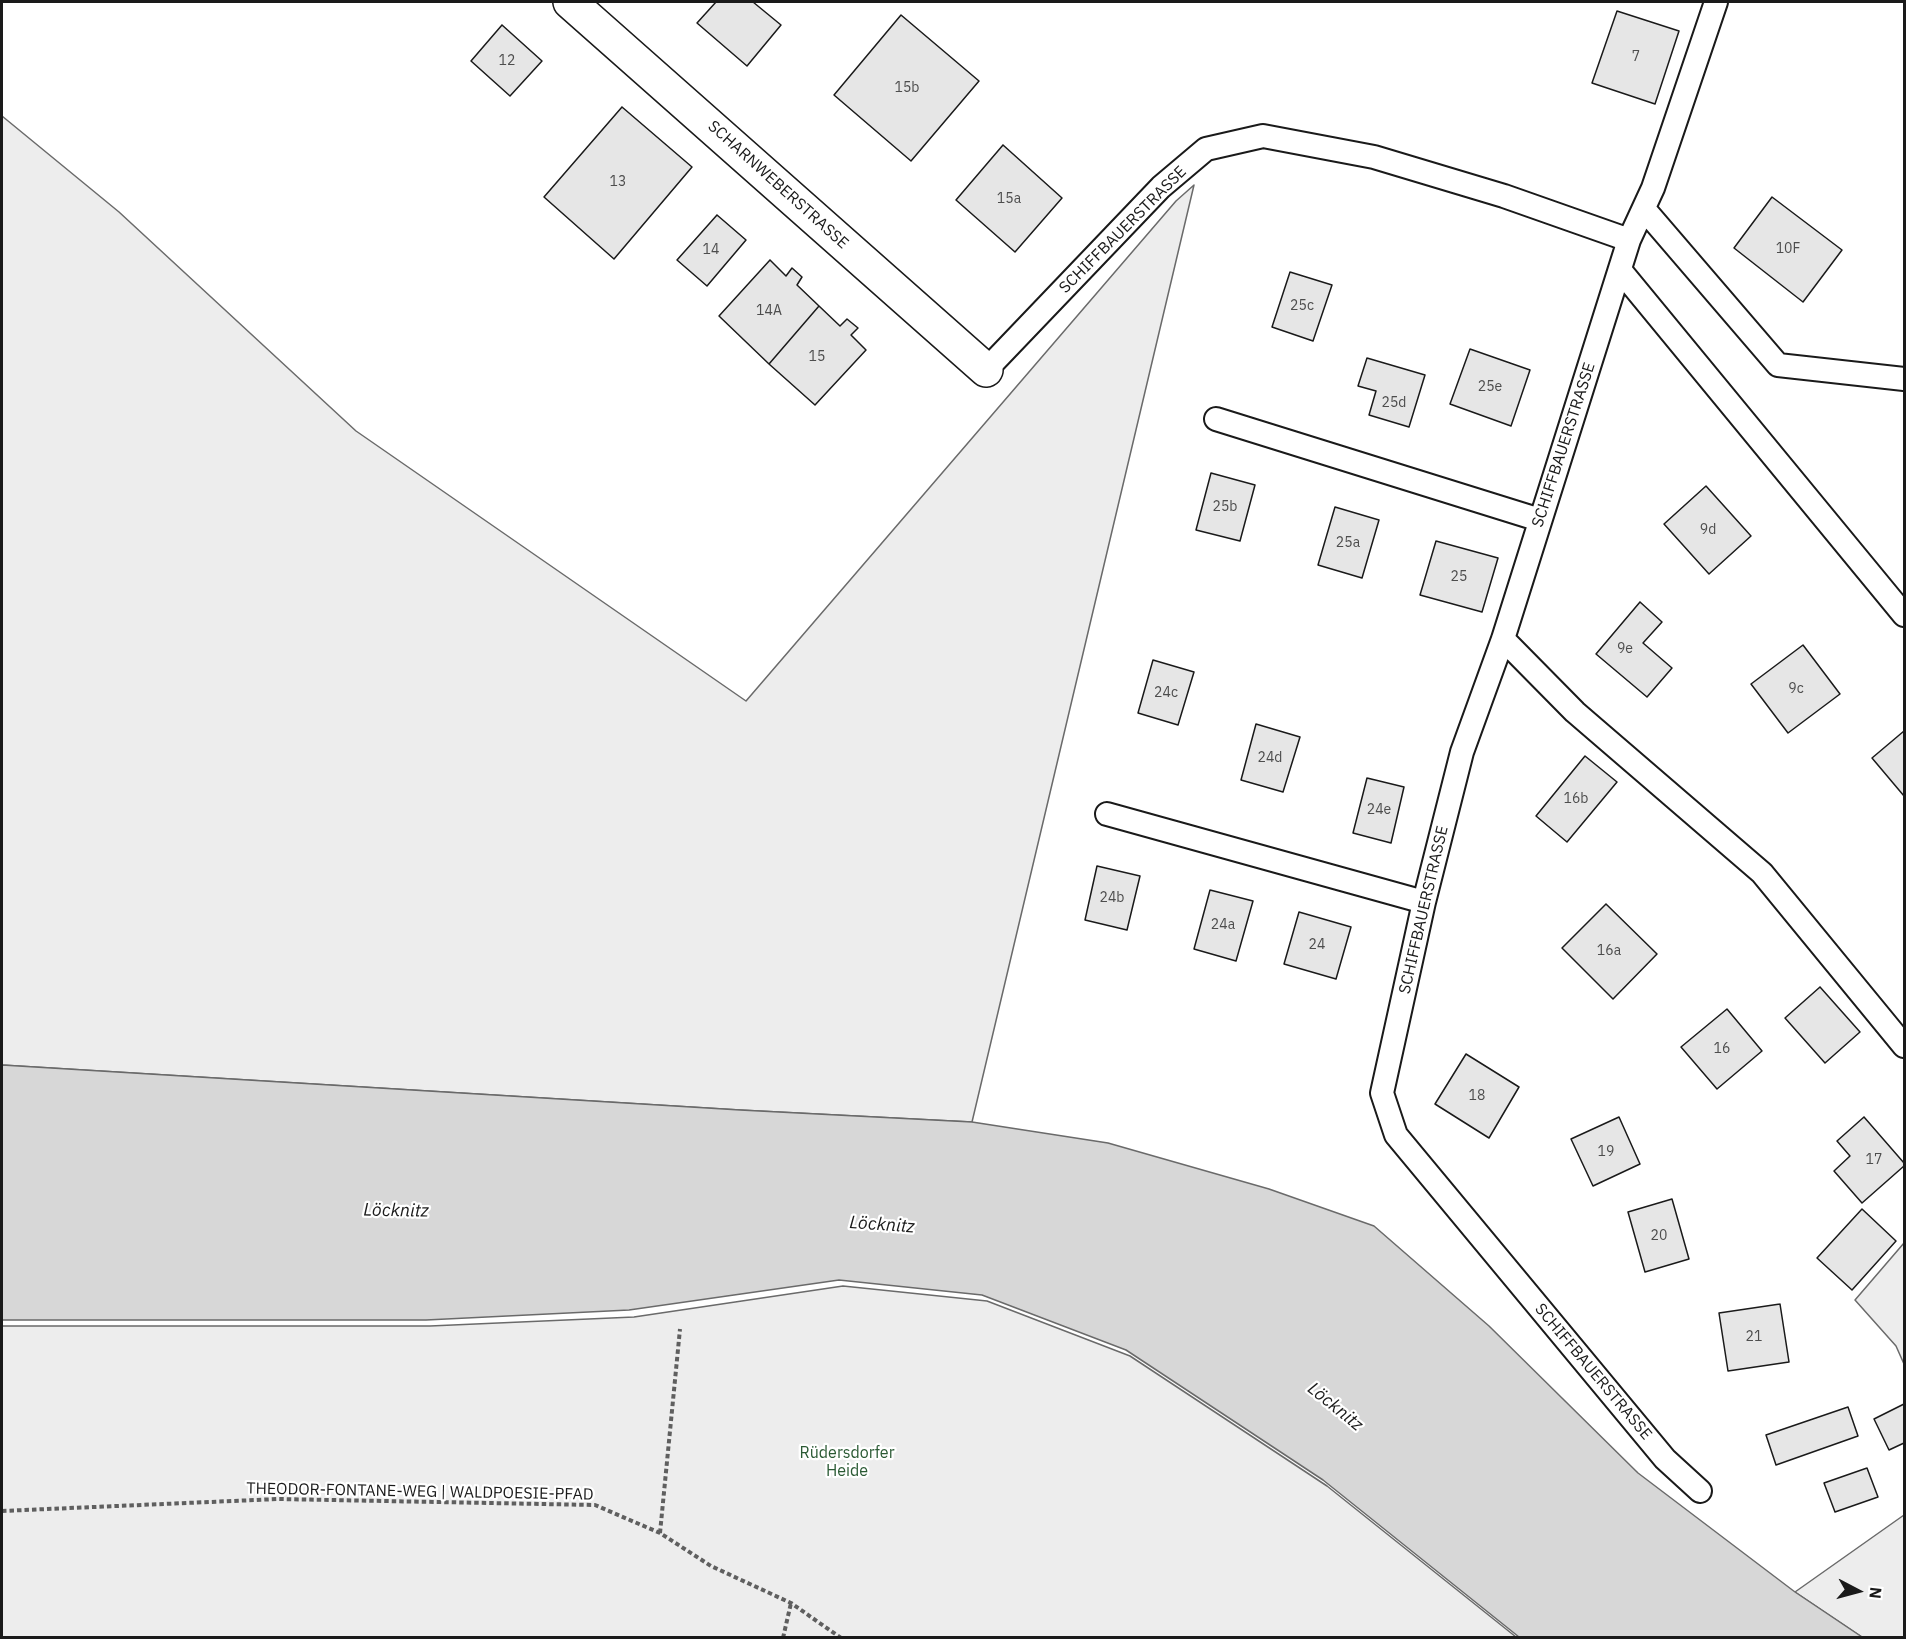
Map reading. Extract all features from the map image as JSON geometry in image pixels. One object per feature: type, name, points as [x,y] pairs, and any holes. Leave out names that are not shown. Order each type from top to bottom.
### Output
[{"type":"street","name":"SCHARNWEBERSTRASSE","points":[[570,2],[986,370]]},
{"type":"lane","name":"SCHIFFBAUERSTRASSE","points":[[1700,1491],[1665,1459],[1396,1136],[1382,1093],[1424,902],[1462,752],[1503,639],[1629,240],[1653,188],[1716,2]]},
{"type":"lane","name":"SCHIFFBAUERSTRASSE","points":[[986,370],[1161,187],[1206,149],[1263,136],[1374,157],[1504,196],[1629,240]]},
{"type":"lane","points":[[1644,209],[1778,365],[1905,379]]},
{"type":"lane","points":[[1620,270],[1905,615]]},
{"type":"lane","points":[[1216,419],[1540,520]]},
{"type":"lane","points":[[1503,639],[1575,712],[1762,873],[1905,1046]]},
{"type":"lane","points":[[1107,814],[1424,902]]},
{"type":"path","points":[[660,1533],[680,1329]]},
{"type":"path","name":"THEODOR-FONTANE-WEG | WALDPOESIE-PFAD","points":[[2,1511],[278,1499],[595,1505],[660,1533],[711,1566],[791,1603],[841,1638]]},
{"type":"path","points":[[783,1638],[791,1603]]},
{"type":"shaded area","points":[[2,116],[119,212],[356,431],[746,701],[1176,201],[1194,185],[972,1122],[2,1065]]},
{"type":"shaded area","points":[[1904,1243],[1904,1364],[1896,1346],[1855,1300]]},
{"type":"shaded area","name":"Rüdersdorfer Heide","points":[[843,1286],[987,1301],[1130,1356],[1327,1486],[1516,1637],[2,1637],[2,1326],[430,1326],[634,1317]]},
{"type":"shaded area","points":[[1904,1515],[1904,1637],[1862,1637],[1795,1592]]},
{"type":"water","name":"Löcknitz","points":[[2,1065],[972,1122],[1108,1143],[1269,1189],[1374,1226],[1489,1326],[1638,1473],[1795,1592],[1862,1637],[1519,1637],[1323,1480],[1126,1350],[982,1295],[839,1280],[629,1310],[426,1320],[2,1320]]},
{"type":"building","points":[[716,2],[753,2],[781,25],[747,66],[697,23]]},
{"type":"building","points":[[1617,11],[1679,31],[1655,104],[1592,83]]},
{"type":"building","points":[[901,15],[979,81],[911,161],[834,95]]},
{"type":"building","points":[[502,25],[542,61],[510,96],[471,61]]},
{"type":"building","points":[[622,107],[692,167],[614,259],[544,197]]},
{"type":"building","points":[[1003,145],[1062,198],[1015,252],[956,200]]},
{"type":"building","points":[[1772,197],[1842,250],[1803,302],[1734,248]]},
{"type":"building","points":[[717,215],[746,240],[707,286],[677,260]]},
{"type":"building","points":[[770,260],[786,276],[792,268],[802,277],[797,285],[819,306],[769,364],[719,316]]},
{"type":"building","points":[[1290,272],[1332,285],[1313,341],[1272,327]]},
{"type":"building","points":[[819,306],[840,326],[847,319],[858,328],[851,335],[866,350],[815,405],[769,364]]},
{"type":"building","points":[[1470,349],[1530,370],[1511,426],[1450,404]]},
{"type":"building","points":[[1367,358],[1425,375],[1409,427],[1369,415],[1376,391],[1358,386]]},
{"type":"building","points":[[1211,473],[1255,485],[1240,541],[1196,530]]},
{"type":"building","points":[[1706,486],[1751,536],[1709,574],[1664,524]]},
{"type":"building","points":[[1335,507],[1379,520],[1362,578],[1318,565]]},
{"type":"building","points":[[1436,541],[1498,558],[1482,612],[1420,595]]},
{"type":"building","points":[[1640,602],[1662,622],[1643,643],[1672,668],[1647,697],[1596,654]]},
{"type":"building","points":[[1803,645],[1840,694],[1788,733],[1751,684]]},
{"type":"building","points":[[1153,660],[1194,672],[1178,725],[1138,713]]},
{"type":"building","points":[[1256,724],[1300,737],[1283,792],[1241,780]]},
{"type":"building","points":[[1904,731],[1904,796],[1872,758]]},
{"type":"building","points":[[1585,756],[1617,782],[1567,842],[1536,816]]},
{"type":"building","points":[[1367,778],[1404,787],[1391,843],[1353,833]]},
{"type":"building","points":[[1097,866],[1140,876],[1127,930],[1085,920]]},
{"type":"building","points":[[1210,890],[1253,901],[1236,961],[1194,949]]},
{"type":"building","points":[[1606,904],[1657,954],[1613,999],[1562,948]]},
{"type":"building","points":[[1299,912],[1351,927],[1336,979],[1284,964]]},
{"type":"building","points":[[1820,987],[1860,1032],[1825,1063],[1785,1018]]},
{"type":"building","points":[[1727,1009],[1762,1051],[1717,1089],[1681,1047]]},
{"type":"building","points":[[1466,1054],[1519,1087],[1489,1138],[1435,1104]]},
{"type":"building","points":[[1619,1117],[1640,1164],[1593,1186],[1571,1139]]},
{"type":"building","points":[[1864,1117],[1904,1163],[1904,1166],[1862,1203],[1834,1171],[1850,1156],[1837,1141]]},
{"type":"building","points":[[1672,1199],[1689,1259],[1645,1272],[1628,1212]]},
{"type":"building","points":[[1862,1209],[1896,1241],[1852,1290],[1817,1258]]},
{"type":"building","points":[[1780,1304],[1789,1362],[1728,1371],[1719,1313]]},
{"type":"building","points":[[1904,1404],[1904,1443],[1889,1450],[1874,1419]]},
{"type":"building","points":[[1848,1407],[1858,1436],[1776,1465],[1766,1435]]},
{"type":"building","points":[[1867,1468],[1878,1497],[1835,1512],[1824,1483]]}]
